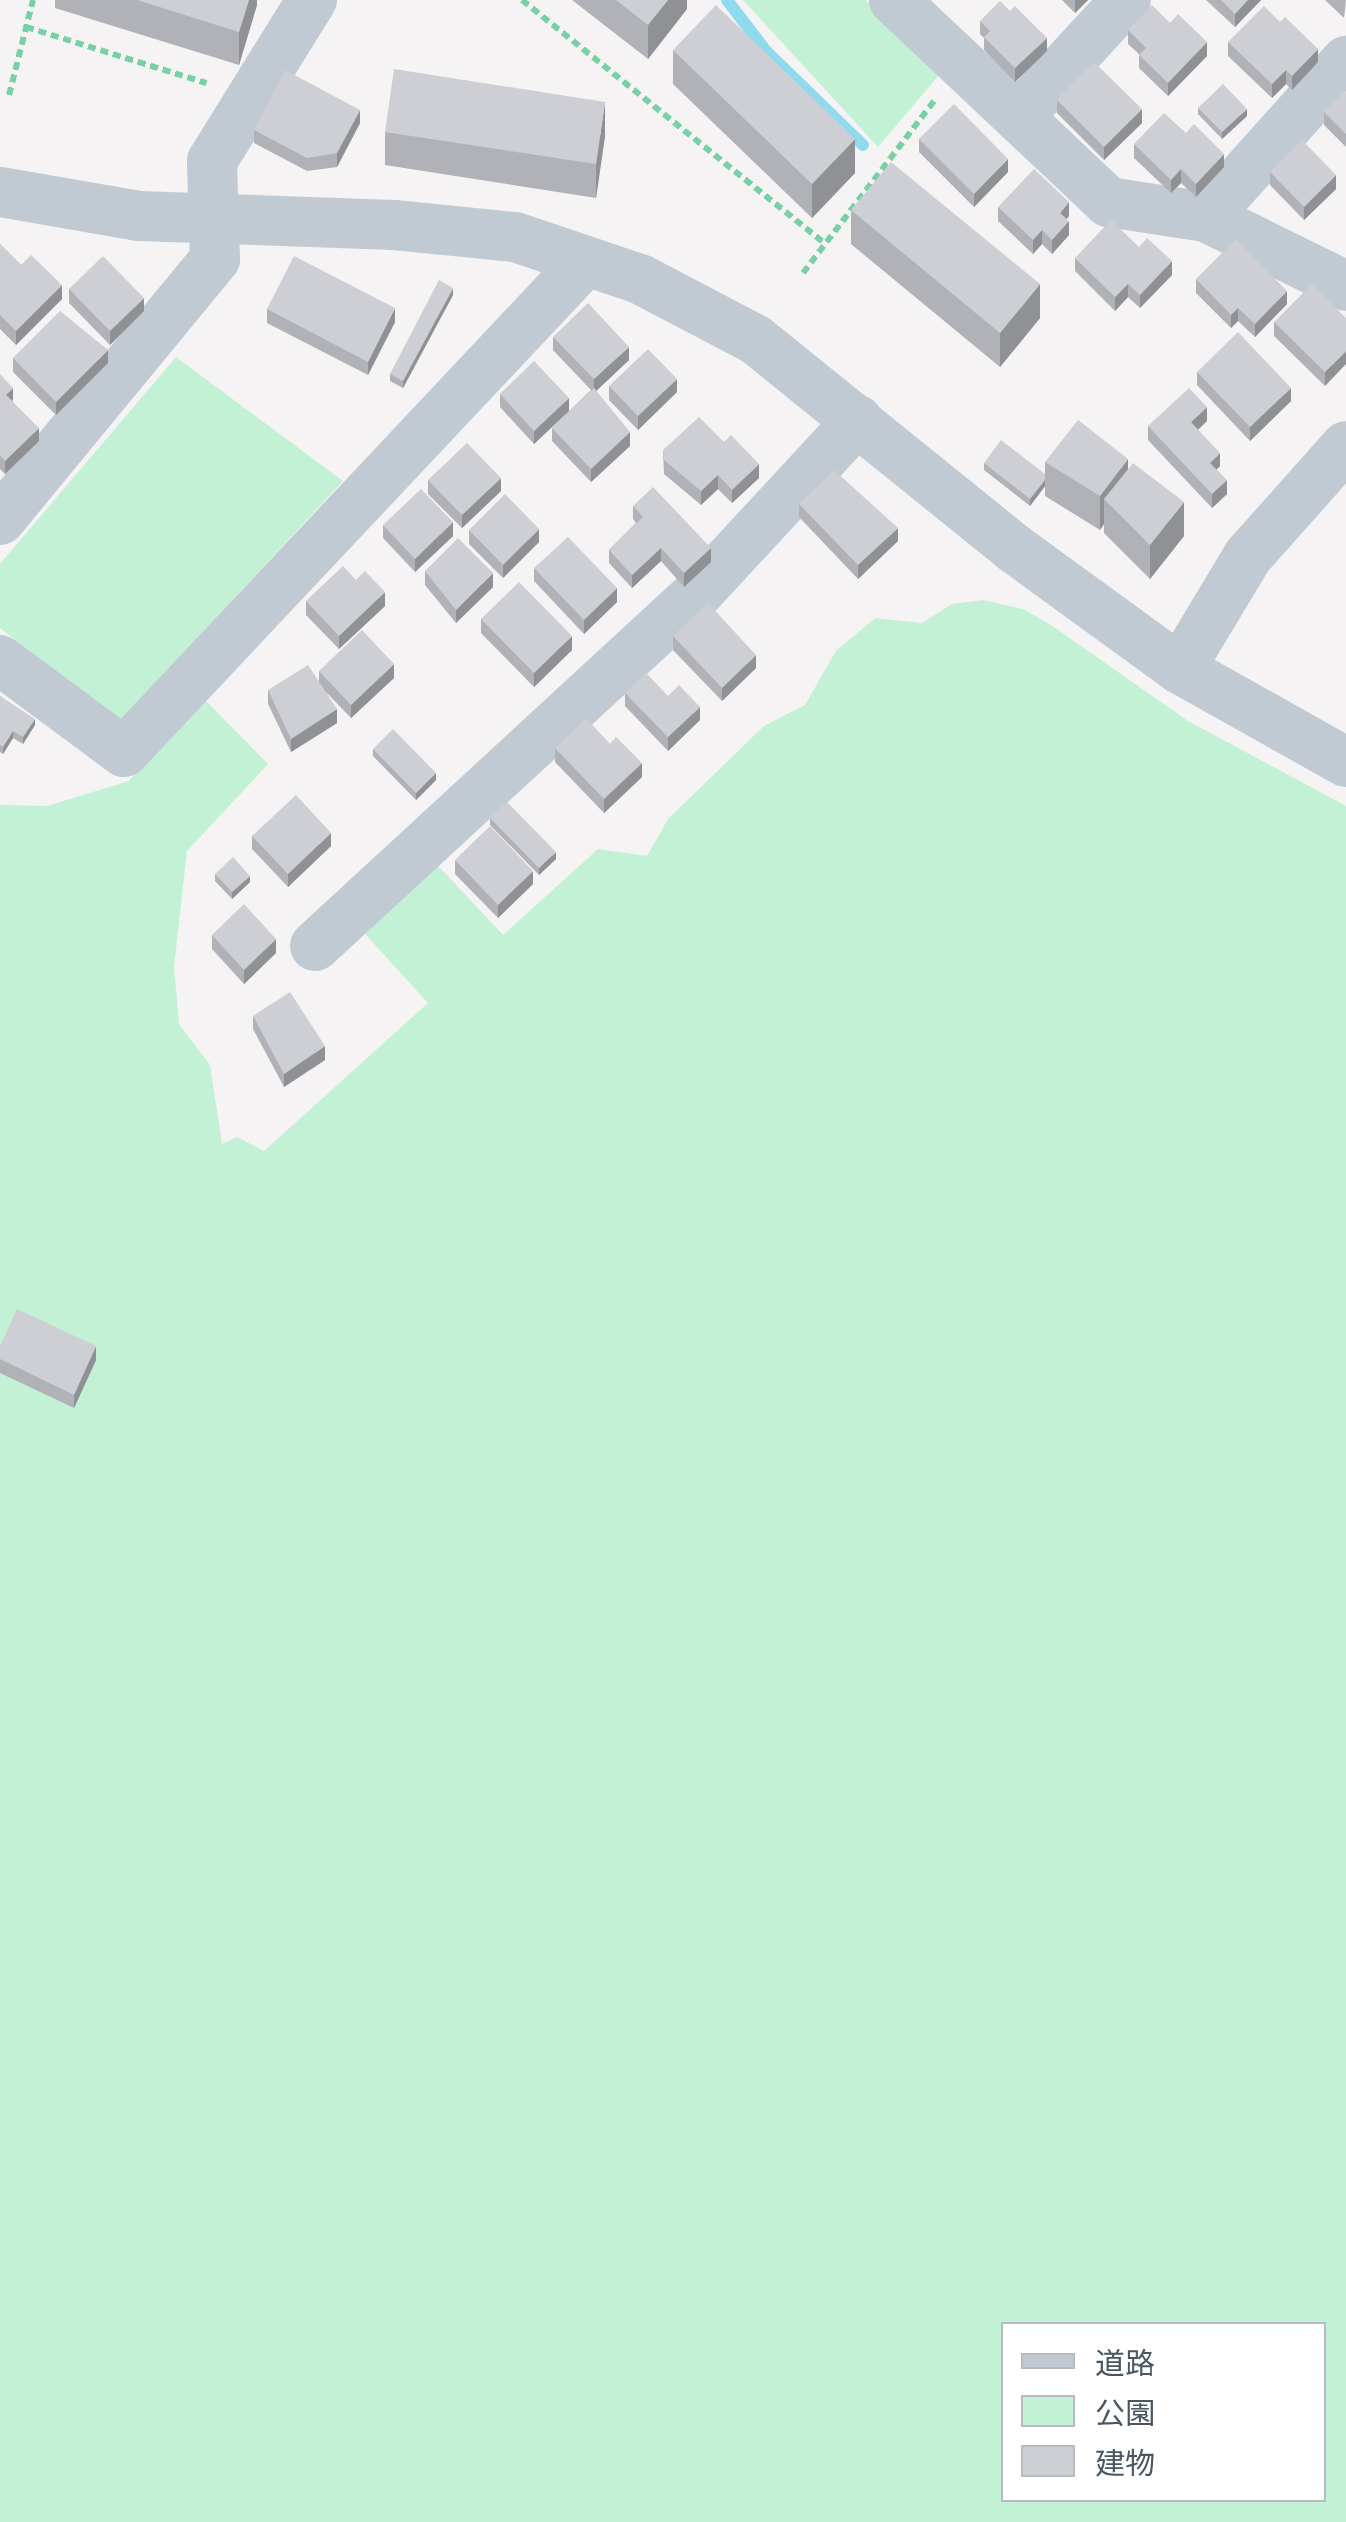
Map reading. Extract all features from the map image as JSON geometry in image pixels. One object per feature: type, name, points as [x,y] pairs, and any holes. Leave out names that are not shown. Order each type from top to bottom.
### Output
[{"type":"street","points":[[0,520],[215,259],[212,160],[312,0]]},
{"type":"street","points":[[894,0],[1108,202],[1206,217],[1346,286]]},
{"type":"street","points":[[1018,117],[1126,0]]},
{"type":"street","points":[[1206,217],[1346,60]]},
{"type":"street","points":[[3,206],[215,220],[394,224],[514,237],[705,309],[858,420],[1015,549],[1180,669],[1346,762]]},
{"type":"street","points":[[0,660],[124,752],[586,261]]},
{"type":"street","points":[[315,946],[699,592],[858,420]]},
{"type":"street","points":[[1180,669],[1248,556],[1346,446]]},
{"type":"path","points":[[9,95],[33,0]]},
{"type":"path","points":[[522,0],[824,243]]},
{"type":"path","points":[[26,27],[206,83]]},
{"type":"path","points":[[803,273],[882,162],[964,66]]},
{"type":"green space","points":[[743,0],[866,0],[940,74],[878,147]]},
{"type":"green space","points":[[176,357],[343,481],[120,721],[0,628],[0,564]]},
{"type":"green space","points":[[983,600],[1023,609],[1188,721],[1346,806],[1346,2522],[0,2522],[0,805],[47,806],[129,781],[200,695],[268,764],[187,851],[174,967],[179,1024],[210,1065],[222,1144],[237,1137],[264,1151],[428,1003],[356,924],[429,856],[503,935],[598,849],[647,856],[668,819],[764,726],[805,705],[836,651],[875,618],[922,623],[952,604]]},
{"type":"building","points":[[137,0],[249,0],[239,32]]},
{"type":"building","points":[[616,0],[668,0],[648,25]]},
{"type":"building","points":[[1221,0],[1248,0],[1235,14]]},
{"type":"building","points":[[1000,1],[1010,11],[1015,6],[1047,38],[1015,68],[984,37],[990,31],[980,21]]},
{"type":"building","points":[[716,5],[855,139],[812,184],[673,50]]},
{"type":"building","points":[[1152,5],[1170,23],[1178,14],[1207,42],[1168,83],[1139,55],[1146,48],[1128,30]]},
{"type":"building","points":[[1264,6],[1280,22],[1285,17],[1318,49],[1292,76],[1286,70],[1272,84],[1228,42]]},
{"type":"building","points":[[1094,62],[1142,109],[1104,147],[1057,100]]},
{"type":"building","points":[[394,69],[605,102],[596,164],[385,132]]},
{"type":"building","points":[[285,70],[360,110],[337,153],[307,158],[254,130]]},
{"type":"building","points":[[1223,84],[1247,109],[1222,132],[1198,108]]},
{"type":"building","points":[[1346,90],[1346,134],[1324,112]]},
{"type":"building","points":[[954,104],[1008,159],[974,194],[919,139]]},
{"type":"building","points":[[1164,113],[1186,133],[1194,124],[1224,154],[1196,184],[1181,169],[1171,180],[1134,144]]},
{"type":"building","points":[[1302,140],[1336,175],[1304,207],[1270,172]]},
{"type":"building","points":[[891,162],[1040,284],[1000,333],[851,210]]},
{"type":"building","points":[[1034,169],[1069,202],[1060,213],[1069,221],[1052,240],[1042,230],[1033,240],[998,207]]},
{"type":"building","points":[[1111,220],[1139,247],[1147,238],[1172,261],[1140,295],[1128,284],[1115,297],[1075,258]]},
{"type":"building","points":[[1236,239],[1287,291],[1255,324],[1238,308],[1231,315],[1196,279]]},
{"type":"building","points":[[0,244],[21,265],[31,255],[62,285],[16,331],[0,315]]},
{"type":"building","points":[[103,256],[144,298],[110,331],[69,289]]},
{"type":"building","points":[[294,256],[395,308],[368,362],[267,309]]},
{"type":"building","points":[[439,280],[453,288],[403,381],[390,374]]},
{"type":"building","points":[[1312,284],[1346,318],[1346,351],[1325,372],[1274,322]]},
{"type":"building","points":[[588,303],[629,347],[594,379],[553,337]]},
{"type":"building","points":[[60,311],[108,350],[56,402],[13,358]]},
{"type":"building","points":[[1238,332],[1291,388],[1250,427],[1197,372]]},
{"type":"building","points":[[648,349],[677,379],[638,416],[609,386]]},
{"type":"building","points":[[534,361],[569,398],[534,431],[500,394]]},
{"type":"building","points":[[0,374],[13,388],[6,395],[39,428],[5,461],[0,455]]},
{"type":"building","points":[[594,388],[630,432],[591,469],[552,428]]},
{"type":"building","points":[[1189,388],[1207,407],[1191,422],[1220,453],[1210,463],[1227,480],[1212,494],[1148,426]]},
{"type":"building","points":[[699,417],[724,442],[731,435],[759,464],[732,490],[718,475],[701,491],[664,460],[663,450]]},
{"type":"building","points":[[1078,420],[1128,459],[1100,496],[1045,462]]},
{"type":"building","points":[[1001,440],[1045,474],[1045,480],[1030,499],[984,463]]},
{"type":"building","points":[[467,443],[501,478],[462,515],[428,480]]},
{"type":"building","points":[[1133,463],[1184,502],[1150,545],[1104,499]]},
{"type":"building","points":[[834,470],[898,528],[858,565],[799,504]]},
{"type":"building","points":[[653,487],[711,548],[684,573],[661,548],[632,575],[609,550],[643,517],[633,506]]},
{"type":"building","points":[[421,489],[453,522],[415,559],[383,525]]},
{"type":"building","points":[[505,494],[539,529],[503,565],[469,530]]},
{"type":"building","points":[[568,537],[617,588],[584,620],[534,568]]},
{"type":"building","points":[[458,538],[493,573],[456,610],[425,571]]},
{"type":"building","points":[[343,566],[356,580],[365,571],[385,592],[339,636],[306,601]]},
{"type":"building","points":[[519,582],[572,636],[534,673],[481,619]]},
{"type":"building","points":[[708,603],[756,655],[722,688],[673,636]]},
{"type":"building","points":[[362,630],[394,664],[351,705],[319,671]]},
{"type":"building","points":[[308,665],[337,709],[291,739],[268,690]]},
{"type":"building","points":[[646,673],[668,696],[679,685],[700,707],[668,737],[625,693]]},
{"type":"building","points":[[0,696],[35,719],[23,737],[13,731],[3,747],[0,745]]},
{"type":"building","points":[[586,718],[610,744],[616,737],[642,763],[604,799],[555,748]]},
{"type":"building","points":[[393,729],[436,773],[416,793],[373,749]]},
{"type":"building","points":[[296,795],[331,833],[288,874],[252,836]]},
{"type":"building","points":[[507,802],[556,852],[539,868],[490,818]]},
{"type":"building","points":[[490,826],[533,871],[498,905],[455,860]]},
{"type":"building","points":[[233,857],[250,876],[232,892],[215,874]]},
{"type":"building","points":[[244,904],[276,939],[244,970],[212,935]]},
{"type":"building","points":[[290,992],[325,1046],[284,1074],[253,1016]]},
{"type":"building","points":[[17,1309],[96,1346],[74,1395],[0,1359],[0,1346]]},
{"type":"waterway","points":[[727,0],[766,51],[863,145]]}]
